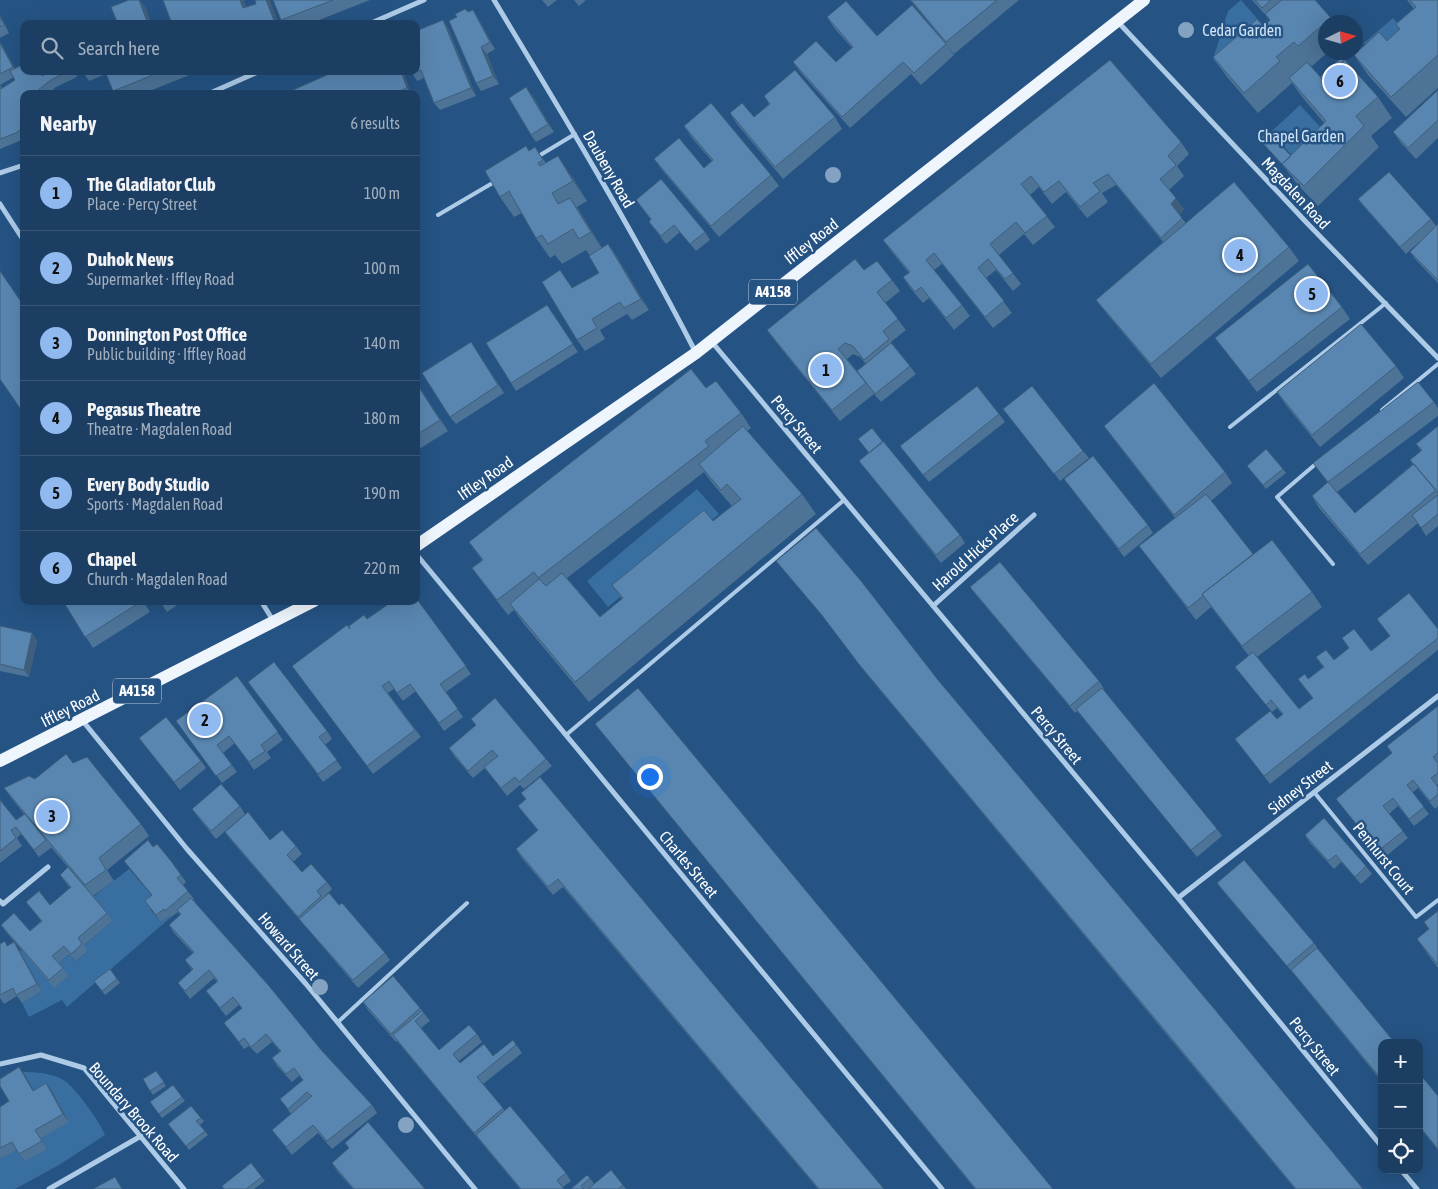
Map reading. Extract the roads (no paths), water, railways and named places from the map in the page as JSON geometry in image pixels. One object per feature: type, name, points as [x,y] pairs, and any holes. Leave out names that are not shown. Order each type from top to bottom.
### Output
[{"type":"main road","name":"Iffley Road","points":[[420,543],[696,353],[710,340],[1144,0]]},
{"type":"main road","name":"Iffley Road","points":[[0,761],[307,605]]},
{"type":"street","points":[[378,20],[424,0]]},
{"type":"street","name":"Daubeny Road","points":[[494,0],[575,134],[696,353]]},
{"type":"street","name":"Magdalen Road","points":[[1118,21],[1307,223],[1438,358]]},
{"type":"street","points":[[217,90],[251,75]]},
{"type":"street","points":[[0,173],[20,166]]},
{"type":"street","points":[[0,204],[20,234]]},
{"type":"street","name":"Percy Street","points":[[710,340],[1178,898],[1378,1142]]},
{"type":"street","name":"Harold Hicks Place","points":[[933,606],[1034,515]]},
{"type":"street","name":"Charles Street","points":[[420,559],[942,1189]]},
{"type":"street","points":[[263,605],[274,623]]},
{"type":"street","name":"Sidney Street","points":[[1178,898],[1438,696]]},
{"type":"street","name":"Howard Street","points":[[82,720],[187,849],[338,1022],[475,1189]]},
{"type":"street","points":[[0,901],[3,904],[48,868]]},
{"type":"street","name":"Boundary Brook Road","points":[[0,1064],[41,1056],[84,1068],[184,1189]]},
{"type":"street","points":[[49,1189],[140,1136]]},
{"type":"street","points":[[1404,1174],[1416,1189]]},
{"type":"lane","points":[[532,160],[575,134]]},
{"type":"lane","points":[[438,216],[498,180]]},
{"type":"lane","points":[[1230,427],[1386,303]]},
{"type":"lane","points":[[1376,414],[1438,364]]},
{"type":"lane","points":[[1323,459],[1276,497],[1333,564]]},
{"type":"lane","points":[[566,736],[844,500]]},
{"type":"lane","name":"Penhurst Court","points":[[1314,792],[1416,917],[1438,900]]},
{"type":"lane","points":[[338,1022],[467,903]]},
{"type":"place","name":"Chapel","points":[[1340,81]]},
{"type":"place","name":"Pegasus Theatre","points":[[1240,255]]},
{"type":"place","name":"Every Body Studio","points":[[1312,294]]},
{"type":"place","name":"The Gladiator Club","points":[[826,370]]},
{"type":"place","name":"Duhok News","points":[[205,720]]},
{"type":"place","name":"Donnington Post Office","points":[[52,816]]},
{"type":"park label","name":"Cedar Garden","points":[[1242,30]]},
{"type":"park label","name":"Chapel Garden","points":[[1301,136]]}]
